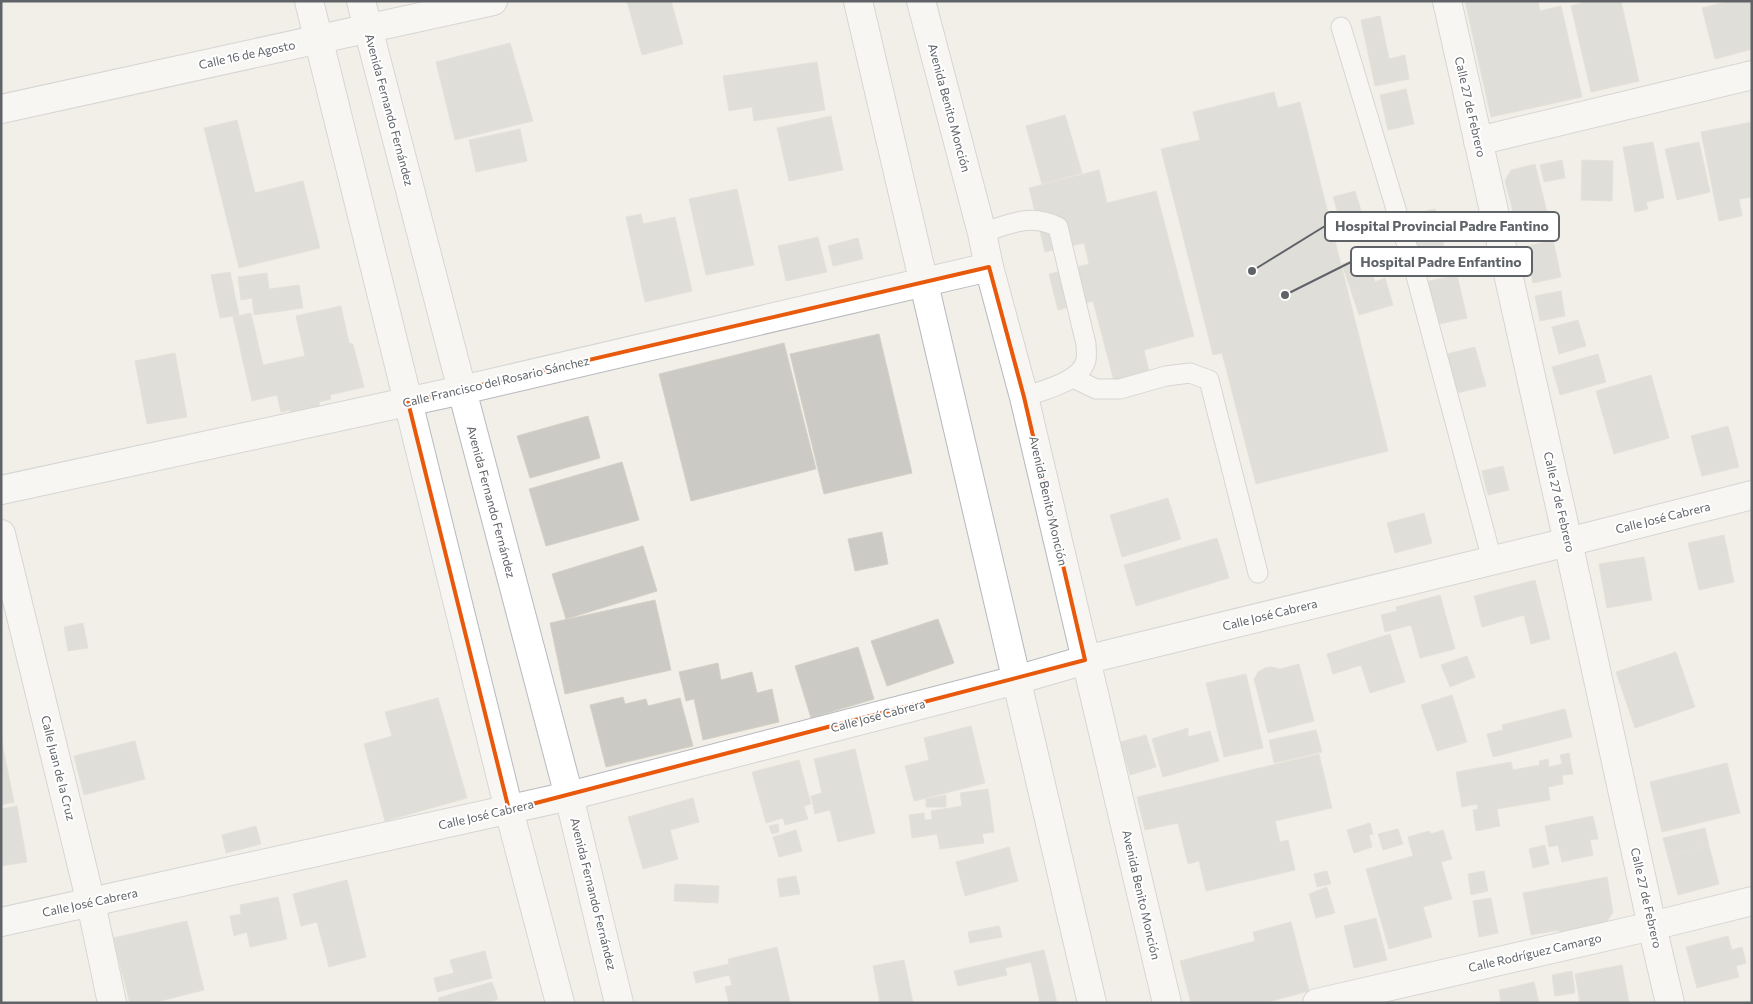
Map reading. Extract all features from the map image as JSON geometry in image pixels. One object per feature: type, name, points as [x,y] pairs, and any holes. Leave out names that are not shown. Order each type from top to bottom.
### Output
[{"type":"street","points":[[309,1],[509,810],[560,1003]]},
{"type":"street","name":"Avenida Fernando Fernández","points":[[361,1],[569,796],[619,1003]]},
{"type":"street","name":"Calle 16 de Agosto","points":[[1,109],[493,1]]},
{"type":"street","points":[[858,1],[1092,1003]]},
{"type":"street","name":"Avenida Benito Monción","points":[[921,1],[1024,397],[1167,1003]]},
{"type":"street","name":"Calle 27 de Febrero","points":[[1447,1],[1670,1003]]},
{"type":"street","points":[[1478,141],[1752,74]]},
{"type":"street","name":"Calle Francisco del Rosario Sánchez","points":[[1,490],[462,390],[989,267]]},
{"type":"street","name":"Calle José Cabrera","points":[[1,922],[569,796],[1016,680],[1085,660],[1752,495]]},
{"type":"street","name":"Calle Juan de la Cruz","points":[[1,534],[91,903],[112,1003]]},
{"type":"street","name":"Calle Rodríguez Camargo","points":[[1317,1003],[1652,926],[1752,901]]},
{"type":"lane","points":[[1341,27],[1415,272],[1492,560]]},
{"type":"lane","points":[[982,233],[1021,221],[1035,219],[1046,220],[1058,227],[1086,344],[1086,360],[1081,371],[1073,378],[1024,397]]},
{"type":"lane","points":[[1073,378],[1096,389],[1120,389],[1166,376],[1190,373],[1209,380],[1258,573]]},
{"type":"highlighted area","points":[[989,267],[1024,397],[1085,660],[509,810],[408,402]]},
{"type":"building","points":[[627,1],[671,1],[683,44],[642,55]]},
{"type":"building","points":[[1465,1],[1538,1],[1540,11],[1561,6],[1582,97],[1491,117]]},
{"type":"building","points":[[1589,1],[1621,1],[1639,81],[1591,92],[1571,6]]},
{"type":"building","points":[[1730,1],[1752,1],[1752,49],[1715,59],[1702,8]]},
{"type":"building","points":[[1380,16],[1389,59],[1405,55],[1409,79],[1375,86],[1361,20]]},
{"type":"building","points":[[510,43],[533,121],[455,140],[436,62]]},
{"type":"building","points":[[817,62],[825,110],[754,121],[752,107],[729,111],[723,76]]},
{"type":"building","points":[[1406,89],[1414,124],[1388,130],[1380,95]]},
{"type":"building","points":[[1274,92],[1278,108],[1300,102],[1388,451],[1256,484],[1222,353],[1213,355],[1161,149],[1200,140],[1193,112]]},
{"type":"building","points":[[1065,115],[1082,173],[1042,184],[1026,126]]},
{"type":"building","points":[[831,116],[843,170],[789,181],[777,128]]},
{"type":"building","points":[[237,120],[255,193],[303,181],[320,248],[239,268],[204,128]]},
{"type":"building","points":[[1752,122],[1752,197],[1739,199],[1742,216],[1719,221],[1701,132]]},
{"type":"building","points":[[520,129],[527,161],[476,172],[469,140]]},
{"type":"building","points":[[1653,142],[1664,198],[1646,202],[1648,209],[1635,212],[1623,147]]},
{"type":"building","points":[[1699,142],[1710,192],[1677,200],[1665,149]]},
{"type":"building","points":[[1562,160],[1565,178],[1544,182],[1540,165]]},
{"type":"building","points":[[1582,160],[1613,161],[1612,201],[1581,200]]},
{"type":"building","points":[[1535,164],[1548,216],[1516,223],[1505,181],[1511,170]]},
{"type":"building","points":[[1099,170],[1107,203],[1156,191],[1194,336],[1144,350],[1149,372],[1114,381],[1093,301],[1058,310],[1049,274],[1089,264],[1084,243],[1045,252],[1029,188]]},
{"type":"building","points":[[737,189],[754,265],[706,275],[689,199]]},
{"type":"building","points":[[1355,191],[1366,227],[1344,233],[1333,197]]},
{"type":"building","points":[[1435,209],[1444,247],[1416,254],[1407,215]]},
{"type":"building","points":[[641,214],[643,224],[675,217],[692,291],[645,302],[626,217]]},
{"type":"building","points":[[818,237],[827,272],[786,281],[778,246]]},
{"type":"building","points":[[858,238],[863,259],[833,266],[828,246]]},
{"type":"building","points":[[1553,240],[1561,277],[1533,283],[1525,247]]},
{"type":"building","points":[[1367,256],[1375,282],[1385,278],[1393,305],[1359,315],[1342,264]]},
{"type":"building","points":[[230,272],[239,315],[220,318],[211,275]]},
{"type":"building","points":[[267,273],[269,289],[299,285],[303,308],[254,315],[252,298],[241,300],[238,277]]},
{"type":"building","points":[[1457,275],[1467,318],[1435,325],[1425,282]]},
{"type":"building","points":[[1561,291],[1565,316],[1540,321],[1535,296]]},
{"type":"building","points":[[341,306],[349,343],[353,344],[364,387],[330,395],[331,399],[319,402],[321,412],[291,418],[290,410],[281,412],[277,395],[252,401],[233,317],[251,313],[263,365],[305,356],[296,316]]},
{"type":"building","points":[[1578,320],[1586,346],[1559,354],[1552,327]]},
{"type":"building","points":[[879,334],[912,473],[824,494],[790,354]]},
{"type":"building","points":[[784,343],[816,469],[691,501],[659,374]]},
{"type":"building","points":[[1475,347],[1486,386],[1457,393],[1447,354]]},
{"type":"building","points":[[175,353],[187,417],[147,424],[135,361]]},
{"type":"building","points":[[1598,354],[1606,382],[1560,395],[1552,367]]},
{"type":"building","points":[[1651,375],[1669,438],[1614,454],[1596,391]]},
{"type":"building","points":[[588,416],[600,458],[530,478],[517,436]]},
{"type":"building","points":[[1728,426],[1739,467],[1702,476],[1691,436]]},
{"type":"building","points":[[622,462],[639,520],[546,546],[529,489]]},
{"type":"building","points":[[1503,466],[1509,490],[1488,495],[1482,471]]},
{"type":"building","points":[[1168,498],[1181,539],[1122,557],[1110,515]]},
{"type":"building","points":[[1424,513],[1432,543],[1395,553],[1387,523]]},
{"type":"building","points":[[882,532],[888,564],[855,571],[848,539]]},
{"type":"building","points":[[1724,535],[1734,582],[1699,590],[1688,543]]},
{"type":"building","points":[[1217,538],[1229,578],[1136,606],[1124,565]]},
{"type":"building","points":[[643,546],[657,591],[566,619],[552,574]]},
{"type":"building","points":[[1644,557],[1652,600],[1607,608],[1599,564]]},
{"type":"building","points":[[1535,580],[1550,639],[1531,644],[1524,615],[1482,627],[1474,596]]},
{"type":"building","points":[[1440,595],[1455,649],[1420,658],[1411,625],[1385,632],[1381,615],[1397,611],[1396,607]]},
{"type":"building","points":[[655,600],[671,670],[565,694],[550,623]]},
{"type":"building","points":[[938,619],[954,663],[887,686],[871,641]]},
{"type":"building","points":[[83,623],[88,648],[68,651],[64,627]]},
{"type":"building","points":[[1390,634],[1405,682],[1370,693],[1361,665],[1333,674],[1327,654]]},
{"type":"building","points":[[858,647],[874,699],[811,718],[795,666]]},
{"type":"building","points":[[1676,652],[1695,707],[1635,728],[1616,672]]},
{"type":"building","points":[[1467,656],[1475,677],[1450,687],[1441,665]]},
{"type":"building","points":[[718,663],[721,680],[752,672],[757,693],[772,689],[779,722],[703,740],[694,699],[686,701],[679,672]]},
{"type":"building","points":[[1299,664],[1314,721],[1268,733],[1254,679],[1258,672],[1265,668],[1280,669]]},
{"type":"building","points":[[1246,674],[1263,748],[1224,757],[1206,683]]},
{"type":"building","points":[[1452,695],[1467,742],[1437,751],[1421,705]]},
{"type":"building","points":[[623,697],[625,704],[646,699],[648,706],[680,698],[693,746],[606,767],[590,705]]},
{"type":"building","points":[[438,698],[467,798],[385,821],[364,744],[392,736],[385,712]]},
{"type":"building","points":[[1565,709],[1572,737],[1493,757],[1487,734],[1503,730],[1502,725]]},
{"type":"building","points":[[971,726],[985,783],[914,801],[905,766],[929,760],[924,738]]},
{"type":"building","points":[[1188,728],[1188,737],[1210,731],[1219,761],[1163,777],[1152,739]]},
{"type":"building","points":[[1316,730],[1322,752],[1274,763],[1269,740]]},
{"type":"building","points":[[1146,735],[1156,767],[1130,775],[1120,742]]},
{"type":"building","points":[[1,738],[14,802],[1,805]]},
{"type":"building","points":[[135,741],[145,779],[84,795],[74,756]]},
{"type":"building","points":[[855,749],[875,833],[838,842],[830,810],[815,814],[811,796],[822,793],[814,759]]},
{"type":"building","points":[[1569,753],[1573,774],[1562,775],[1563,784],[1548,787],[1550,800],[1497,809],[1500,826],[1476,831],[1473,810],[1478,809],[1477,804],[1462,807],[1456,772],[1511,762],[1513,770],[1540,765],[1539,761],[1548,759],[1549,767],[1562,764],[1560,755]]},
{"type":"building","points":[[1319,754],[1332,808],[1275,821],[1280,842],[1288,840],[1295,870],[1206,891],[1199,861],[1188,864],[1178,823],[1145,830],[1137,797]]},
{"type":"building","points":[[799,760],[811,804],[804,806],[808,819],[785,825],[783,818],[766,823],[752,772]]},
{"type":"building","points":[[1727,763],[1740,813],[1662,832],[1650,782]]},
{"type":"building","points":[[988,789],[994,832],[982,834],[984,843],[940,849],[937,834],[912,838],[909,815],[924,813],[925,820],[932,819],[931,811],[962,806],[960,793]]},
{"type":"building","points":[[946,795],[946,807],[926,807],[926,799]]},
{"type":"building","points":[[693,798],[699,822],[670,830],[678,859],[643,869],[628,817]]},
{"type":"building","points":[[17,806],[27,862],[1,866],[1,809]]},
{"type":"building","points":[[1593,816],[1598,839],[1590,840],[1593,855],[1562,862],[1558,845],[1549,847],[1545,826]]},
{"type":"building","points":[[1370,823],[1373,834],[1369,835],[1372,847],[1354,853],[1347,830]]},
{"type":"building","points":[[778,824],[779,832],[772,834],[769,826]]},
{"type":"building","points":[[256,826],[261,844],[226,853],[222,835]]},
{"type":"building","points":[[1705,828],[1709,846],[1668,857],[1663,838]]},
{"type":"building","points":[[1398,829],[1403,844],[1383,850],[1378,834]]},
{"type":"building","points":[[796,830],[802,851],[779,857],[773,837]]},
{"type":"building","points":[[1443,830],[1452,859],[1441,862],[1452,899],[1423,907],[1432,937],[1389,949],[1366,869],[1413,856],[1408,837],[1429,831],[1431,834]]},
{"type":"building","points":[[1545,845],[1549,864],[1533,868],[1529,849]]},
{"type":"building","points":[[1709,846],[1719,884],[1678,895],[1668,857]]},
{"type":"building","points":[[1009,847],[1018,881],[965,896],[956,862]]},
{"type":"building","points":[[1327,871],[1331,884],[1317,887],[1314,874]]},
{"type":"building","points":[[1484,871],[1488,891],[1471,895],[1468,874]]},
{"type":"building","points":[[796,876],[800,894],[780,897],[777,879]]},
{"type":"building","points":[[1607,877],[1613,912],[1604,927],[1560,936],[1559,930],[1531,935],[1523,893]]},
{"type":"building","points":[[347,880],[366,957],[329,967],[317,922],[301,926],[293,894]]},
{"type":"building","points":[[675,884],[719,886],[718,903],[674,901]]},
{"type":"building","points":[[1327,887],[1335,913],[1316,918],[1309,894]]},
{"type":"building","points":[[278,897],[287,939],[250,947],[247,932],[234,936],[230,916],[241,914],[240,905]]},
{"type":"building","points":[[1491,898],[1498,933],[1479,937],[1473,901]]},
{"type":"building","points":[[1376,918],[1387,960],[1354,968],[1344,926]]},
{"type":"building","points":[[187,921],[204,990],[152,1003],[130,1003],[113,938]]},
{"type":"building","points":[[1291,922],[1309,991],[1264,1003],[1191,1003],[1180,961],[1255,941],[1253,932]]},
{"type":"building","points":[[999,926],[1002,937],[970,943],[968,932]]},
{"type":"building","points":[[1728,936],[1732,950],[1742,947],[1746,963],[1736,966],[1739,977],[1697,988],[1686,947]]},
{"type":"building","points":[[777,947],[790,1003],[729,1003],[725,987],[732,985],[729,975],[696,983],[693,972],[729,964],[728,959]]},
{"type":"building","points":[[1044,950],[1057,1003],[1040,1003],[1031,962],[1005,968],[1007,975],[958,986],[954,971]]},
{"type":"building","points":[[485,951],[492,978],[437,992],[434,978],[454,973],[450,960]]},
{"type":"building","points":[[904,960],[913,1003],[880,1003],[873,966]]},
{"type":"building","points":[[1622,965],[1629,1003],[1580,1003],[1575,974]]},
{"type":"building","points":[[1572,971],[1575,993],[1555,996],[1552,975]]},
{"type":"building","points":[[492,982],[498,999],[486,1003],[440,1003],[438,998]]},
{"type":"building","points":[[1534,982],[1539,1003],[1501,1003],[1499,990]]},
{"type":"place","name":"Hospital Provincial Padre Fantino","points":[[1252,271]]},
{"type":"place","name":"Hospital Padre Enfantino","points":[[1285,295]]}]
